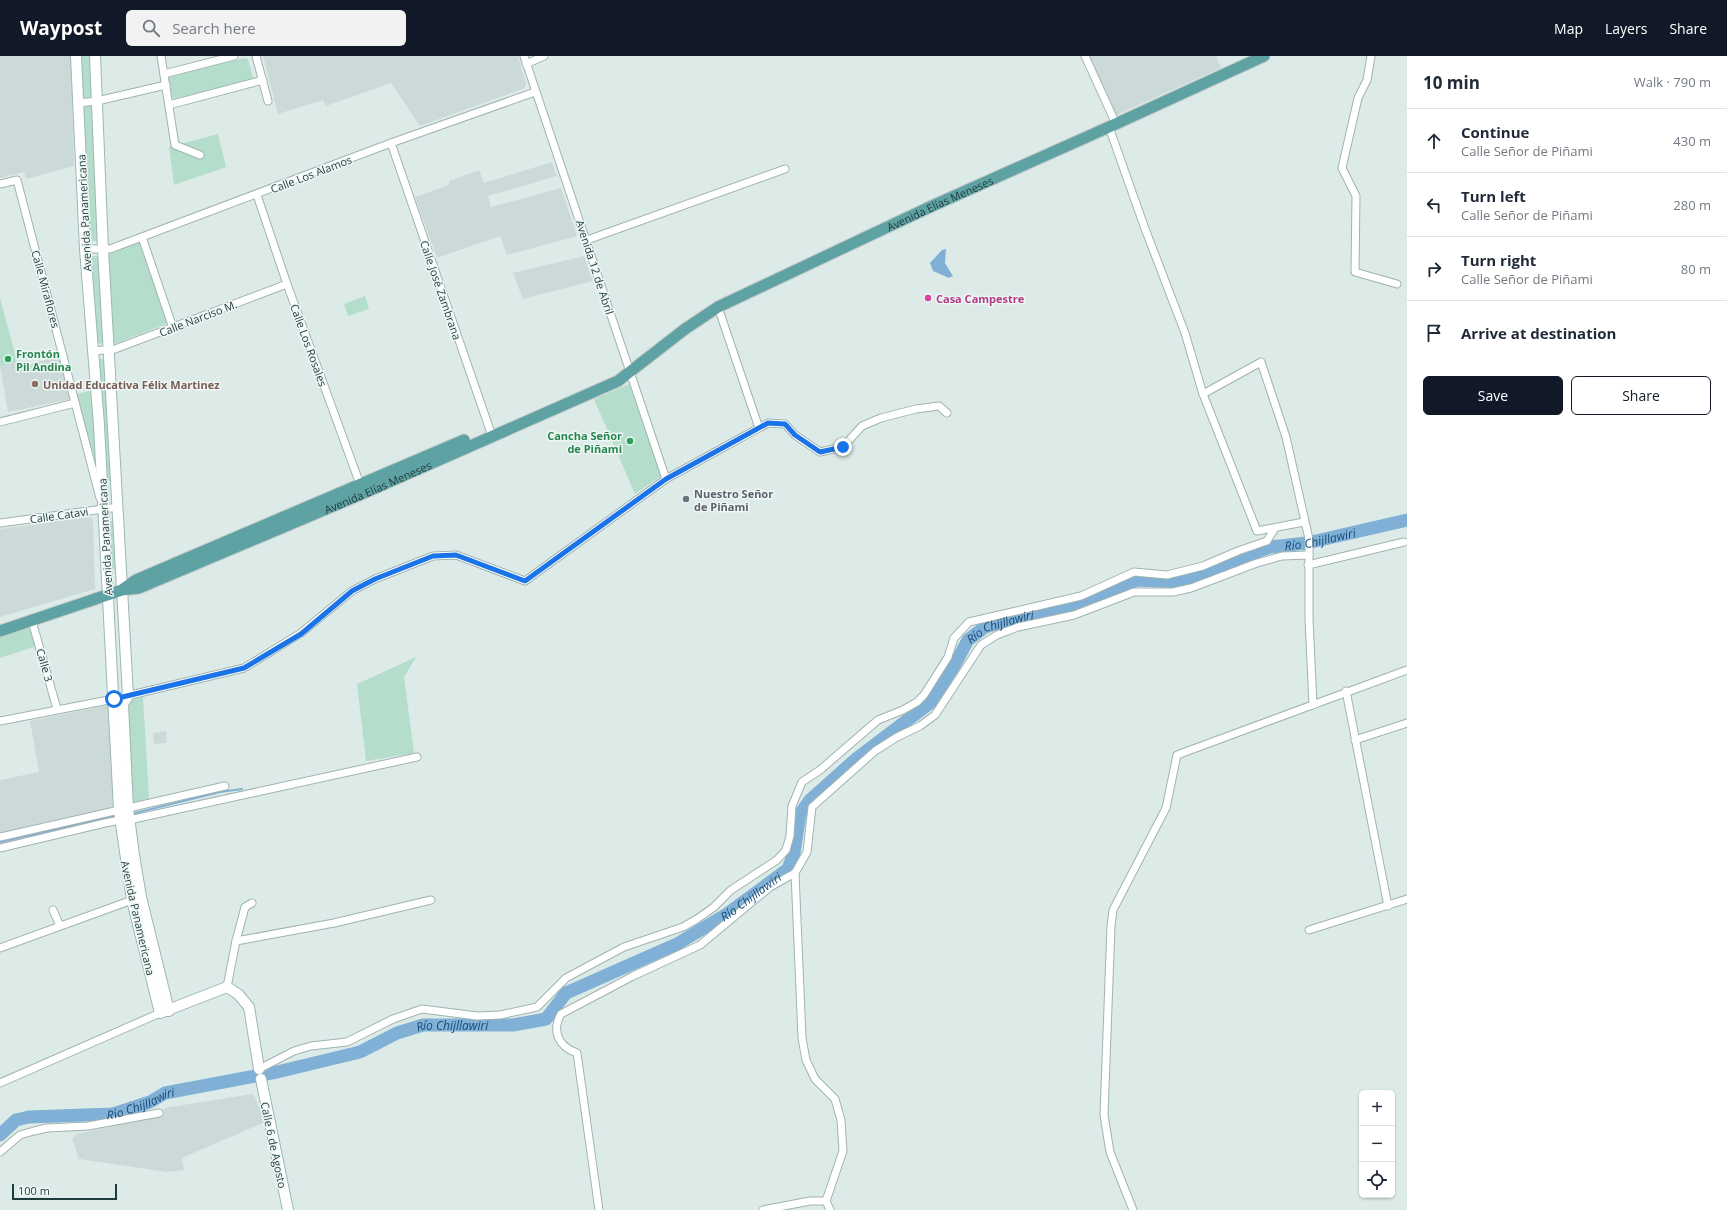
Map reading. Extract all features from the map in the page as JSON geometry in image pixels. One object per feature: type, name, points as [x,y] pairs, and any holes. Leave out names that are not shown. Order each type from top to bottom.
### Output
[{"type":"main road","name":"Avenida Panamericana","points":[[76,56],[85,249],[99,425],[114,699],[124,815],[136,899],[165,1012]]},
{"type":"main road","name":"Avenida Panamericana","points":[[95,56],[103,249],[128,696],[123,704],[124,815]]},
{"type":"main road","name":"Avenida Elías Meneses","points":[[0,631],[122,590],[136,580],[362,489],[491,433],[618,373],[629,372],[685,329],[718,307],[932,206],[1113,126],[1264,56]]},
{"type":"main road","points":[[165,1012],[227,987],[238,994],[249,1007],[259,1069]]},
{"type":"main road","name":"Calle 6 de Agosto","points":[[261,1079],[288,1210]]},
{"type":"street","points":[[162,56],[175,145],[200,155]]},
{"type":"street","points":[[164,74],[234,56]]},
{"type":"street","points":[[256,56],[268,101]]},
{"type":"street","name":"Avenida 12 de Abril","points":[[524,56],[666,479]]},
{"type":"street","points":[[526,64],[544,56]]},
{"type":"street","points":[[1085,56],[1113,126],[1144,226],[1185,333],[1203,394],[1257,531],[1304,522]]},
{"type":"street","points":[[1371,56],[1367,80],[1358,98],[1342,168],[1356,196],[1355,272],[1397,284]]},
{"type":"street","points":[[169,106],[263,80]]},
{"type":"street","points":[[78,103],[97,101],[166,85]]},
{"type":"street","name":"Calle Los Alamos","points":[[85,249],[110,249],[257,195],[391,143],[535,92]]},
{"type":"street","name":"Calle José Zambrana","points":[[391,143],[491,433]]},
{"type":"street","points":[[587,240],[785,169]]},
{"type":"street","name":"Calle Miraflores","points":[[0,184],[17,180],[103,509]]},
{"type":"street","name":"Calle Los Rosales","points":[[257,195],[287,284],[362,489]]},
{"type":"street","points":[[142,237],[174,328]]},
{"type":"street","name":"Calle Narciso M.","points":[[93,351],[109,350],[174,328],[287,284]]},
{"type":"street","points":[[718,307],[759,428]]},
{"type":"street","points":[[1203,394],[1261,362],[1286,437],[1309,539],[1308,565],[1313,705]]},
{"type":"street","points":[[0,422],[75,403]]},
{"type":"street","points":[[0,721],[128,696],[244,668],[301,634],[352,591],[375,579],[433,556],[456,555],[525,581],[666,479],[768,423],[785,424],[795,435],[820,452],[843,447],[857,434],[862,426],[881,418],[916,409],[939,406],[947,413]]},
{"type":"street","name":"Calle Catavi","points":[[0,523],[118,507]]},
{"type":"street","points":[[259,1069],[294,1051],[311,1046],[347,1042],[393,1019],[422,1009],[476,1016],[500,1015],[537,1007],[566,978],[624,947],[683,927],[714,907],[731,890],[777,860],[786,850],[790,836],[792,806],[802,782],[820,770],[878,720],[903,710],[917,702],[924,695],[948,656],[954,638],[969,622],[1081,596],[1134,572],[1167,575],[1203,566],[1238,551],[1267,541],[1276,528]]},
{"type":"street","points":[[1308,565],[1404,542]]},
{"type":"street","points":[[830,1210],[826,1201],[843,1151],[841,1120],[835,1099],[815,1079],[806,1060],[802,1038],[796,873],[807,852],[812,807],[875,751],[897,737],[920,726],[935,715],[981,645],[997,635],[1018,627],[1074,615],[1134,592],[1173,592],[1191,588],[1257,563],[1282,556],[1309,552]]},
{"type":"street","name":"Calle 3","points":[[32,621],[57,710]]},
{"type":"street","points":[[1133,1210],[1110,1152],[1104,1115],[1113,910],[1166,808],[1177,755],[1313,705],[1346,691],[1407,670]]},
{"type":"street","points":[[1346,691],[1388,906]]},
{"type":"street","points":[[1355,740],[1407,723]]},
{"type":"street","points":[[0,837],[124,815],[417,757]]},
{"type":"street","points":[[0,848],[225,786]]},
{"type":"street","points":[[599,1210],[577,1053],[568,1050],[561,1043],[557,1034],[556,1022],[561,1014],[633,976],[700,945],[770,887],[796,873]]},
{"type":"street","points":[[0,948],[136,899]]},
{"type":"street","points":[[236,941],[334,923],[430,900]]},
{"type":"street","points":[[1309,930],[1407,900]]},
{"type":"street","points":[[227,987],[236,941],[245,907],[252,903]]},
{"type":"street","points":[[53,910],[60,926]]},
{"type":"street","points":[[0,1083],[165,1012]]},
{"type":"street","points":[[0,1152],[20,1135],[34,1130],[88,1126],[159,1113]]},
{"type":"street","points":[[763,1210],[810,1201],[826,1201]]},
{"type":"shaded area","points":[[0,56],[71,56],[74,166],[26,179],[24,172],[0,178]]},
{"type":"shaded area","points":[[263,56],[518,56],[526,84],[525,88],[420,126],[391,83],[326,106],[323,100],[278,114]]},
{"type":"shaded area","points":[[1089,56],[1216,56],[1221,68],[1116,115]]},
{"type":"shaded area","points":[[552,162],[557,176],[488,196],[491,207],[561,188],[577,236],[507,255],[500,236],[437,258],[415,197],[449,185],[449,181],[479,170],[484,183]]},
{"type":"shaded area","points":[[584,256],[593,281],[523,299],[513,273]]},
{"type":"shaded area","name":"Unidad Educativa Félix Martinez","points":[[0,298],[17,368],[59,356],[71,399],[8,412],[0,366]]},
{"type":"shaded area","points":[[91,517],[93,521],[95,589],[0,617],[0,529]]},
{"type":"shaded area","points":[[109,705],[114,807],[0,834],[0,780],[39,772],[30,721]]},
{"type":"shaded area","points":[[166,731],[167,743],[154,744],[153,733]]},
{"type":"shaded area","points":[[252,1094],[255,1097],[265,1122],[182,1158],[184,1170],[167,1172],[79,1159],[72,1138],[77,1134],[163,1115],[164,1108]]},
{"type":"green space","points":[[80,56],[89,56],[92,98],[82,98]]},
{"type":"green space","points":[[245,58],[248,59],[253,77],[250,80],[175,100],[172,97],[169,79],[171,75]]},
{"type":"green space","points":[[83,106],[93,106],[100,241],[90,241]]},
{"type":"green space","points":[[218,134],[226,167],[174,185],[169,147]]},
{"type":"green space","points":[[140,242],[168,323],[114,344],[109,254]]},
{"type":"green space","points":[[91,256],[99,256],[104,343],[95,344]]},
{"type":"green space","points":[[365,296],[369,309],[348,316],[344,304]]},
{"type":"green space","points":[[0,298],[17,361],[0,366]]},
{"type":"green space","points":[[98,359],[104,359],[112,481],[107,481]]},
{"type":"green space","points":[[629,384],[661,476],[635,494],[594,399]]},
{"type":"green space","points":[[93,390],[98,459],[93,460],[76,394]]},
{"type":"green space","points":[[110,521],[113,521],[117,568],[115,570],[111,568]]},
{"type":"green space","points":[[28,628],[31,631],[37,646],[0,658],[0,637]]},
{"type":"green space","points":[[416,657],[404,677],[414,753],[366,761],[357,684]]},
{"type":"green space","points":[[143,697],[149,799],[133,803],[127,706],[130,700]]},
{"type":"water","points":[[946,249],[945,263],[953,276],[949,278],[933,271],[930,263],[942,250]]},
{"type":"waterway","name":"Río Chijllawiri","points":[[0,1135],[16,1120],[29,1117],[113,1114],[150,1102],[165,1093],[277,1072],[360,1052],[397,1033],[423,1025],[513,1025],[546,1019],[566,993],[677,944],[727,914],[788,869],[794,853],[800,814],[810,800],[856,759],[930,703],[954,666],[968,640],[985,627],[1027,615],[1070,610],[1137,580],[1183,582],[1213,572],[1237,559],[1270,547],[1307,543],[1407,520]]},
{"type":"waterway","points":[[135,813],[220,792],[242,789]]},
{"type":"waterway","points":[[0,842],[114,816]]},
{"type":"place","name":"Casa Campestre","points":[[928,298]]},
{"type":"place","name":"Frontón Pil Andina","points":[[8,359]]},
{"type":"place","name":"Unidad Educativa Félix Martinez","points":[[35,384]]},
{"type":"place","name":"Cancha Señor de Piñami","points":[[630,441]]},
{"type":"place","name":"Nuestro Señor de Piñami","points":[[686,499]]},
{"type":"route","points":[[114,699],[244,668],[301,634],[352,591],[375,579],[433,556],[456,555],[525,581],[666,479],[768,423],[785,424],[795,435],[820,452],[843,447]]}]
